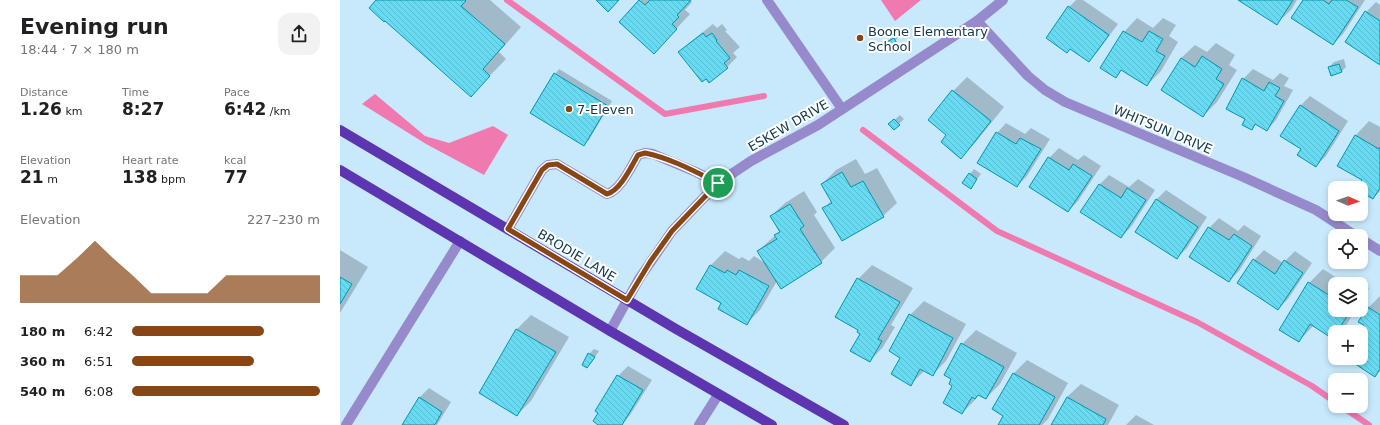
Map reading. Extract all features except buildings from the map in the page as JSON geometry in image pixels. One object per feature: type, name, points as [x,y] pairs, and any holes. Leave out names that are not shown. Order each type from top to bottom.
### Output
[{"type":"main road","name":"BRODIE LANE","points":[[340,130],[627,300],[844,425]]},
{"type":"main road","points":[[340,170],[718,395],[772,425]]},
{"type":"street","points":[[767,0],[842,109]]},
{"type":"street","name":"ESKEW DRIVE","points":[[610,331],[650,262],[672,231],[718,183],[751,161],[818,125],[977,21],[1003,0]]},
{"type":"street","name":"WHITSUN DRIVE","points":[[977,21],[1028,76],[1045,90],[1065,102],[1241,176],[1316,210],[1345,229]]},
{"type":"street","points":[[508,229],[542,170],[548,165],[557,164],[607,194],[612,193],[618,188],[638,155],[645,153],[653,154],[718,183]]},
{"type":"street","points":[[346,425],[460,241]]},
{"type":"street","points":[[1368,243],[1380,251]]},
{"type":"street","points":[[699,425],[718,395]]},
{"type":"shaded area","points":[[881,0],[921,0],[895,21]]},
{"type":"shaded area","points":[[375,94],[425,136],[449,143],[493,126],[508,135],[484,175],[426,144],[362,104]]},
{"type":"waterway","points":[[507,0],[665,114],[764,96]]},
{"type":"waterway","points":[[863,130],[997,231],[1197,322],[1312,386],[1328,397]]},
{"type":"waterway","points":[[1351,413],[1369,425]]},
{"type":"place","name":"Boone Elementary School","points":[[860,38]]},
{"type":"place","name":"7-Eleven","points":[[569,109]]},
{"type":"route","points":[[645,153],[653,154],[718,183],[672,231],[650,262],[627,300],[508,229],[542,170],[548,165],[557,164],[563,166],[607,194],[612,193],[618,188],[638,155],[645,153]]}]
